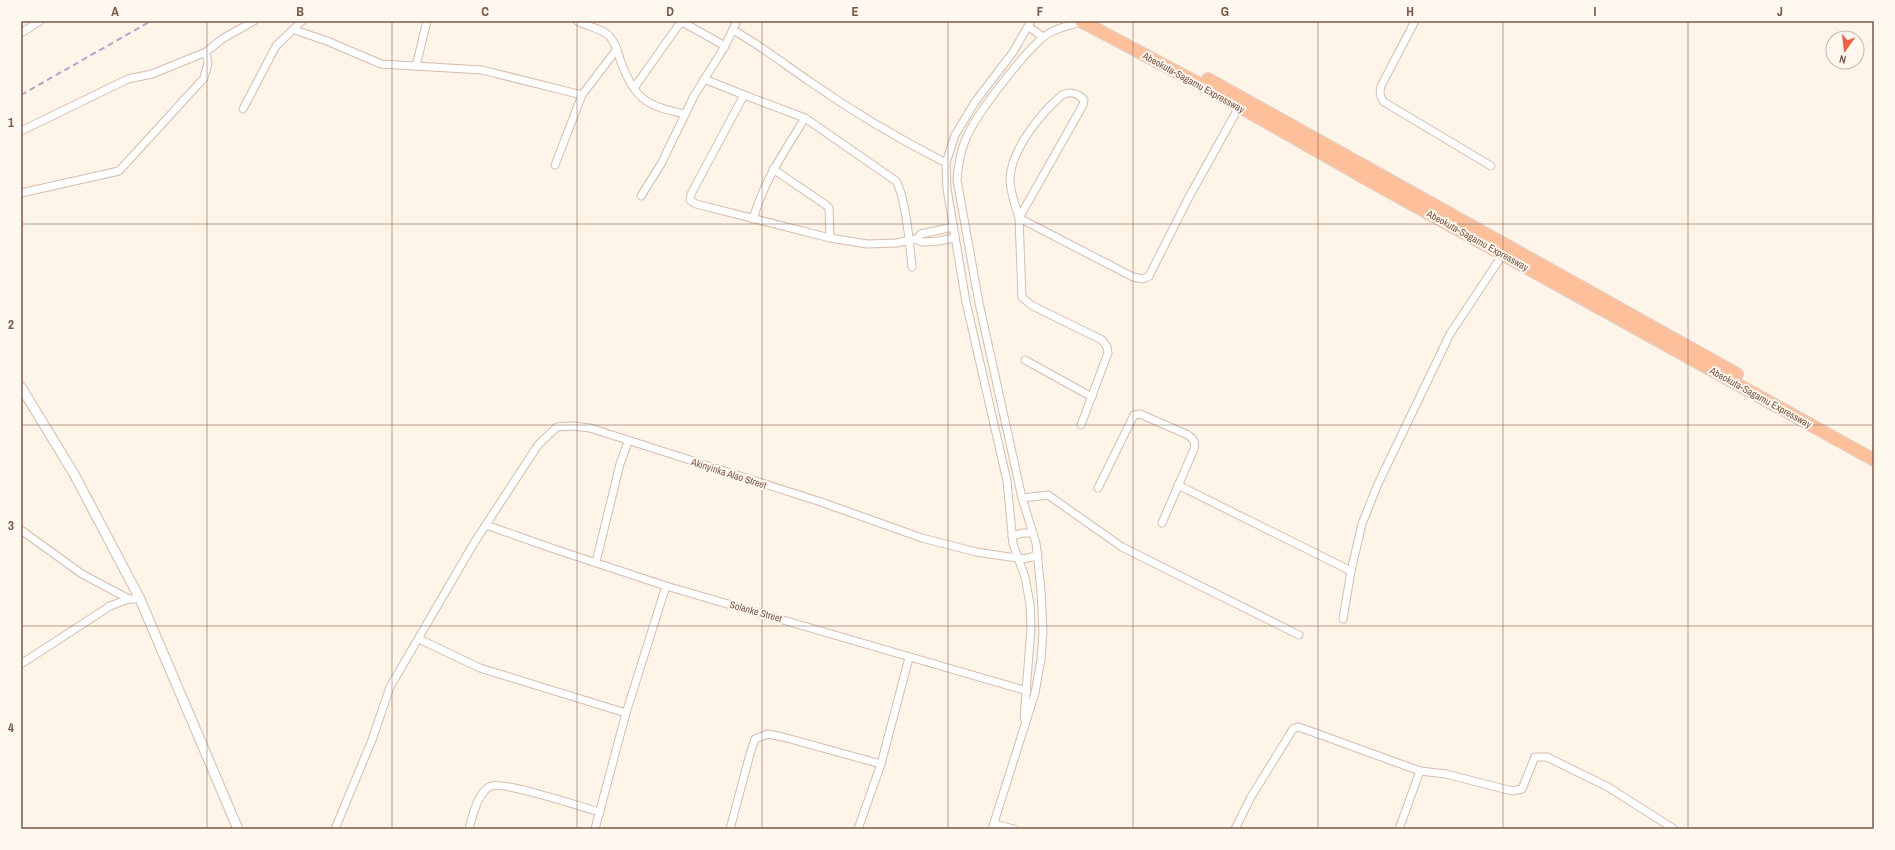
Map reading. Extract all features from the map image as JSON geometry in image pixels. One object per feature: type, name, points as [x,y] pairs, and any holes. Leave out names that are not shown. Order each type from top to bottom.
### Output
[{"type":"highway","name":"Abeokuta-Sagamu Expressway","points":[[1083,21],[1205,87],[1874,460]]},
{"type":"highway","name":"Abeokuta-Sagamu Expressway","points":[[1097,21],[1344,154],[1874,451]]},
{"type":"street","points":[[21,33],[40,21]]},
{"type":"street","points":[[21,131],[128,79],[152,74],[206,52],[222,39],[254,21]]},
{"type":"street","points":[[243,109],[276,46],[302,21]]},
{"type":"street","points":[[416,66],[427,21]]},
{"type":"street","points":[[577,21],[603,32],[611,38],[617,49],[623,70],[644,101],[654,106],[685,114]]},
{"type":"street","points":[[641,196],[661,164],[685,114],[704,79],[725,46],[737,21]]},
{"type":"street","points":[[1014,829],[993,826],[1022,730],[1035,693],[1041,659],[1042,625],[1038,554],[1022,498],[979,303],[957,180],[958,167],[965,140],[984,109],[1023,60],[1043,37],[1058,29],[1083,21]]},
{"type":"street","points":[[1415,21],[1381,86],[1379,92],[1381,98],[1384,102],[1491,166]]},
{"type":"street","points":[[634,88],[680,23],[684,23],[725,46]]},
{"type":"street","points":[[1022,730],[1027,691],[1031,628],[1030,604],[1025,577],[1017,557],[1012,536],[1007,481],[966,302],[952,227],[947,189],[946,163],[955,135],[975,102],[1013,52],[1030,24],[1043,37]]},
{"type":"street","points":[[294,30],[327,40],[381,64],[482,70],[582,95]]},
{"type":"street","points":[[733,30],[762,47],[857,113],[946,163]]},
{"type":"street","points":[[555,165],[582,95],[617,49]]},
{"type":"street","points":[[21,193],[120,171],[204,78],[208,63],[206,52]]},
{"type":"street","points":[[1013,52],[1023,60]]},
{"type":"street","points":[[704,79],[805,118],[896,181],[900,189],[913,240],[912,268]]},
{"type":"street","points":[[1019,218],[1083,105],[1084,100],[1082,97],[1072,92],[1067,92],[1055,102],[1026,136],[1011,172],[1010,183],[1019,218],[1022,297],[1031,305],[1102,340],[1107,347],[1108,353],[1081,424]]},
{"type":"street","points":[[744,95],[696,183],[690,200],[696,204],[753,220],[830,238],[867,244],[896,243],[913,240],[922,242],[954,238]]},
{"type":"street","points":[[1019,218],[1134,277],[1143,279],[1149,276],[1189,197],[1239,107]]},
{"type":"street","points":[[753,220],[760,195],[773,169],[805,118]]},
{"type":"street","points":[[773,169],[829,208],[830,238]]},
{"type":"street","points":[[913,240],[921,234],[952,227]]},
{"type":"street","points":[[1343,619],[1351,571],[1362,524],[1377,486],[1450,334],[1503,254]]},
{"type":"street","points":[[1025,360],[1092,397]]},
{"type":"street","points":[[21,387],[74,474],[140,599],[238,829]]},
{"type":"street","points":[[1098,488],[1134,415],[1140,414],[1193,438],[1195,444],[1194,450],[1162,524]]},
{"type":"street","name":"Akinyinka Alao Street","points":[[335,829],[372,740],[390,687],[486,525],[538,445],[557,427],[572,426],[590,428],[628,442],[821,502],[922,538],[976,552],[1028,559],[1038,554]]},
{"type":"street","points":[[596,562],[620,464],[628,442]]},
{"type":"street","points":[[1178,485],[1351,571]]},
{"type":"street","points":[[1022,498],[1048,495],[1122,547],[1299,635]]},
{"type":"street","name":"Solanke Street","points":[[486,525],[666,586],[795,622],[909,658],[1027,691]]},
{"type":"street","points":[[21,530],[82,574],[129,599]]},
{"type":"street","points":[[1012,536],[1018,533],[1033,533]]},
{"type":"street","points":[[595,829],[626,713],[666,586]]},
{"type":"street","points":[[21,664],[110,606],[129,599],[140,599]]},
{"type":"street","points":[[419,639],[480,668],[626,713]]},
{"type":"street","points":[[858,829],[881,764],[909,658]]},
{"type":"street","points":[[1235,829],[1251,797],[1292,729],[1298,727],[1310,730],[1420,771],[1446,774],[1512,791],[1522,789],[1535,757],[1547,757],[1608,787],[1674,829]]},
{"type":"street","points":[[730,829],[755,739],[768,734],[881,764]]},
{"type":"street","points":[[1399,829],[1420,771]]},
{"type":"street","points":[[469,829],[474,810],[485,790],[492,786],[513,787],[600,812]]},
{"type":"railway","points":[[21,95],[151,21]]}]
